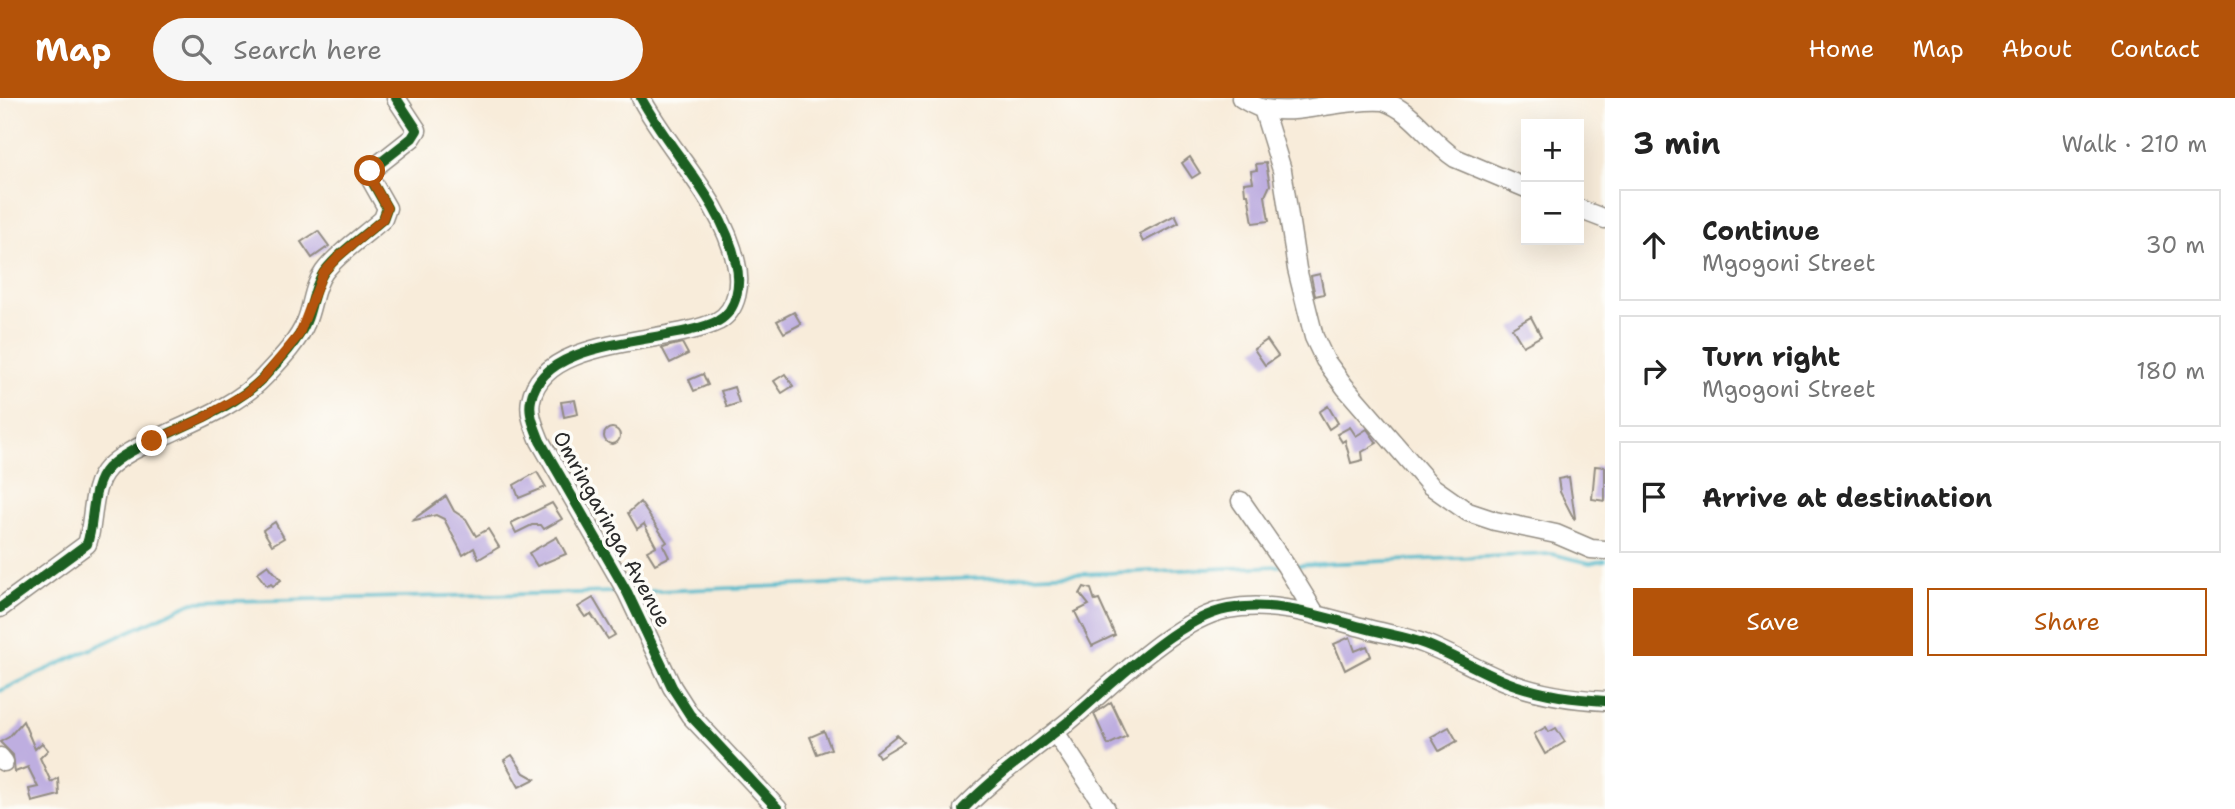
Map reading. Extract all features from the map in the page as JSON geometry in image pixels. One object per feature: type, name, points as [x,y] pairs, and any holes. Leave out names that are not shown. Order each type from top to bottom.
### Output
[{"type":"street","points":[[0,607],[87,544],[98,486],[106,470],[123,456],[203,418],[246,393],[264,377],[299,335],[323,273],[383,219],[386,213],[387,208],[369,175],[370,171],[412,138],[417,130],[396,98]]},
{"type":"street","name":"Omringaringa Avenue","points":[[641,98],[708,196],[736,264],[736,297],[726,315],[718,321],[584,353],[561,362],[543,375],[536,387],[531,400],[531,418],[540,441],[627,592],[672,687],[690,715],[778,809]]},
{"type":"street","points":[[1241,98],[1263,109],[1288,109],[1346,98],[1388,102],[1422,126],[1455,158],[1521,186]]},
{"type":"street","points":[[1263,109],[1285,182],[1297,269],[1314,337],[1325,360],[1345,387],[1431,486],[1468,512],[1495,522],[1543,531],[1591,549],[1605,550]]},
{"type":"street","points":[[1584,211],[1605,219]]},
{"type":"street","points":[[1241,501],[1316,615]]},
{"type":"street","points":[[963,809],[1009,767],[1170,636],[1225,609],[1249,606],[1316,615],[1424,644],[1504,681],[1549,696],[1605,701]]},
{"type":"street","points":[[1055,732],[1106,809]]},
{"type":"building","points":[[1190,157],[1200,173],[1192,178],[1182,163]]},
{"type":"building","points":[[1266,163],[1270,185],[1265,196],[1269,221],[1253,223],[1244,183],[1253,182],[1251,171],[1257,170],[1256,164]]},
{"type":"building","points":[[1175,215],[1179,223],[1143,242],[1139,234]]},
{"type":"building","points":[[318,231],[329,246],[312,258],[301,242]]},
{"type":"building","points":[[1320,274],[1324,294],[1315,296],[1311,276]]},
{"type":"building","points":[[794,312],[801,324],[784,333],[777,321]]},
{"type":"building","points":[[1531,317],[1541,336],[1523,346],[1512,328]]},
{"type":"building","points":[[1267,340],[1278,356],[1265,365],[1254,349]]},
{"type":"building","points":[[682,343],[688,354],[670,363],[662,348]]},
{"type":"building","points":[[703,374],[708,385],[694,391],[689,380]]},
{"type":"building","points":[[785,374],[793,386],[782,393],[774,381]]},
{"type":"building","points":[[734,387],[739,403],[727,407],[721,391]]},
{"type":"building","points":[[575,400],[578,414],[564,417],[561,402]]},
{"type":"building","points":[[1328,406],[1338,423],[1329,429],[1319,412]]},
{"type":"building","points":[[1350,427],[1356,436],[1367,429],[1377,443],[1362,452],[1363,460],[1351,463],[1345,440],[1342,442],[1337,434]]},
{"type":"building","points":[[612,428],[620,436],[612,444],[604,436]]},
{"type":"building","points":[[1595,466],[1605,467],[1605,501],[1592,499]]},
{"type":"building","points":[[537,472],[546,487],[519,498],[514,485]]},
{"type":"building","points":[[1569,477],[1574,519],[1560,492],[1558,479]]},
{"type":"building","points":[[446,496],[454,511],[466,519],[476,536],[488,529],[499,547],[479,559],[474,548],[463,555],[444,519],[436,515],[411,521]]},
{"type":"building","points":[[640,502],[667,542],[663,545],[669,557],[655,564],[647,551],[656,546],[644,524],[637,529],[628,513]]},
{"type":"building","points":[[552,503],[562,519],[544,529],[541,525],[532,525],[516,533],[511,523]]},
{"type":"building","points":[[275,522],[284,538],[272,545],[263,530]]},
{"type":"building","points":[[557,537],[566,554],[537,566],[529,553]]},
{"type":"building","points":[[268,565],[281,580],[273,586],[267,586],[257,573]]},
{"type":"building","points":[[1084,587],[1091,589],[1095,601],[1099,600],[1115,635],[1092,646],[1075,612],[1089,605],[1080,594]]},
{"type":"building","points":[[593,598],[615,635],[608,639],[591,614],[585,617],[578,607]]},
{"type":"building","points":[[1350,637],[1355,651],[1367,646],[1371,656],[1345,670],[1334,644]]},
{"type":"building","points":[[1111,702],[1127,736],[1108,745],[1094,714]]},
{"type":"building","points":[[23,721],[35,749],[42,743],[48,750],[40,758],[51,782],[58,778],[59,795],[32,802],[29,789],[38,787],[28,767],[15,772],[13,755],[0,742],[9,737]]},
{"type":"building","points":[[1449,727],[1457,741],[1439,751],[1431,737]]},
{"type":"building","points":[[1546,727],[1549,732],[1556,728],[1565,742],[1545,754],[1534,734]]},
{"type":"building","points":[[824,731],[831,749],[817,754],[810,737]]},
{"type":"building","points":[[897,735],[904,742],[879,757],[876,752]]},
{"type":"building","points":[[512,755],[524,773],[535,779],[519,787],[504,760]]},
{"type":"waterway","points":[[1294,565],[1552,554],[1590,563],[1605,560]]},
{"type":"waterway","points":[[633,592],[1280,566]]},
{"type":"waterway","points":[[0,691],[193,602],[619,592]]},
{"type":"cycle path","points":[[0,608],[87,544],[98,485],[108,468],[134,450],[203,418],[242,396],[264,377],[293,344],[306,322],[324,272],[344,251],[383,219],[387,208],[370,178],[370,171],[412,138],[417,130],[396,98]]},
{"type":"cycle path","points":[[641,98],[708,198],[729,240],[737,270],[738,287],[734,303],[718,321],[697,329],[611,345],[559,364],[541,379],[531,400],[531,416],[540,441],[627,592],[672,687],[690,715],[778,809]]},
{"type":"cycle path","points":[[963,809],[1001,774],[1166,639],[1208,615],[1228,609],[1281,608],[1316,615],[1418,642],[1527,689],[1565,697],[1605,701]]},
{"type":"route","points":[[152,441],[203,418],[246,393],[264,377],[299,335],[323,273],[383,219],[386,213],[387,208],[369,175],[370,171]]}]
